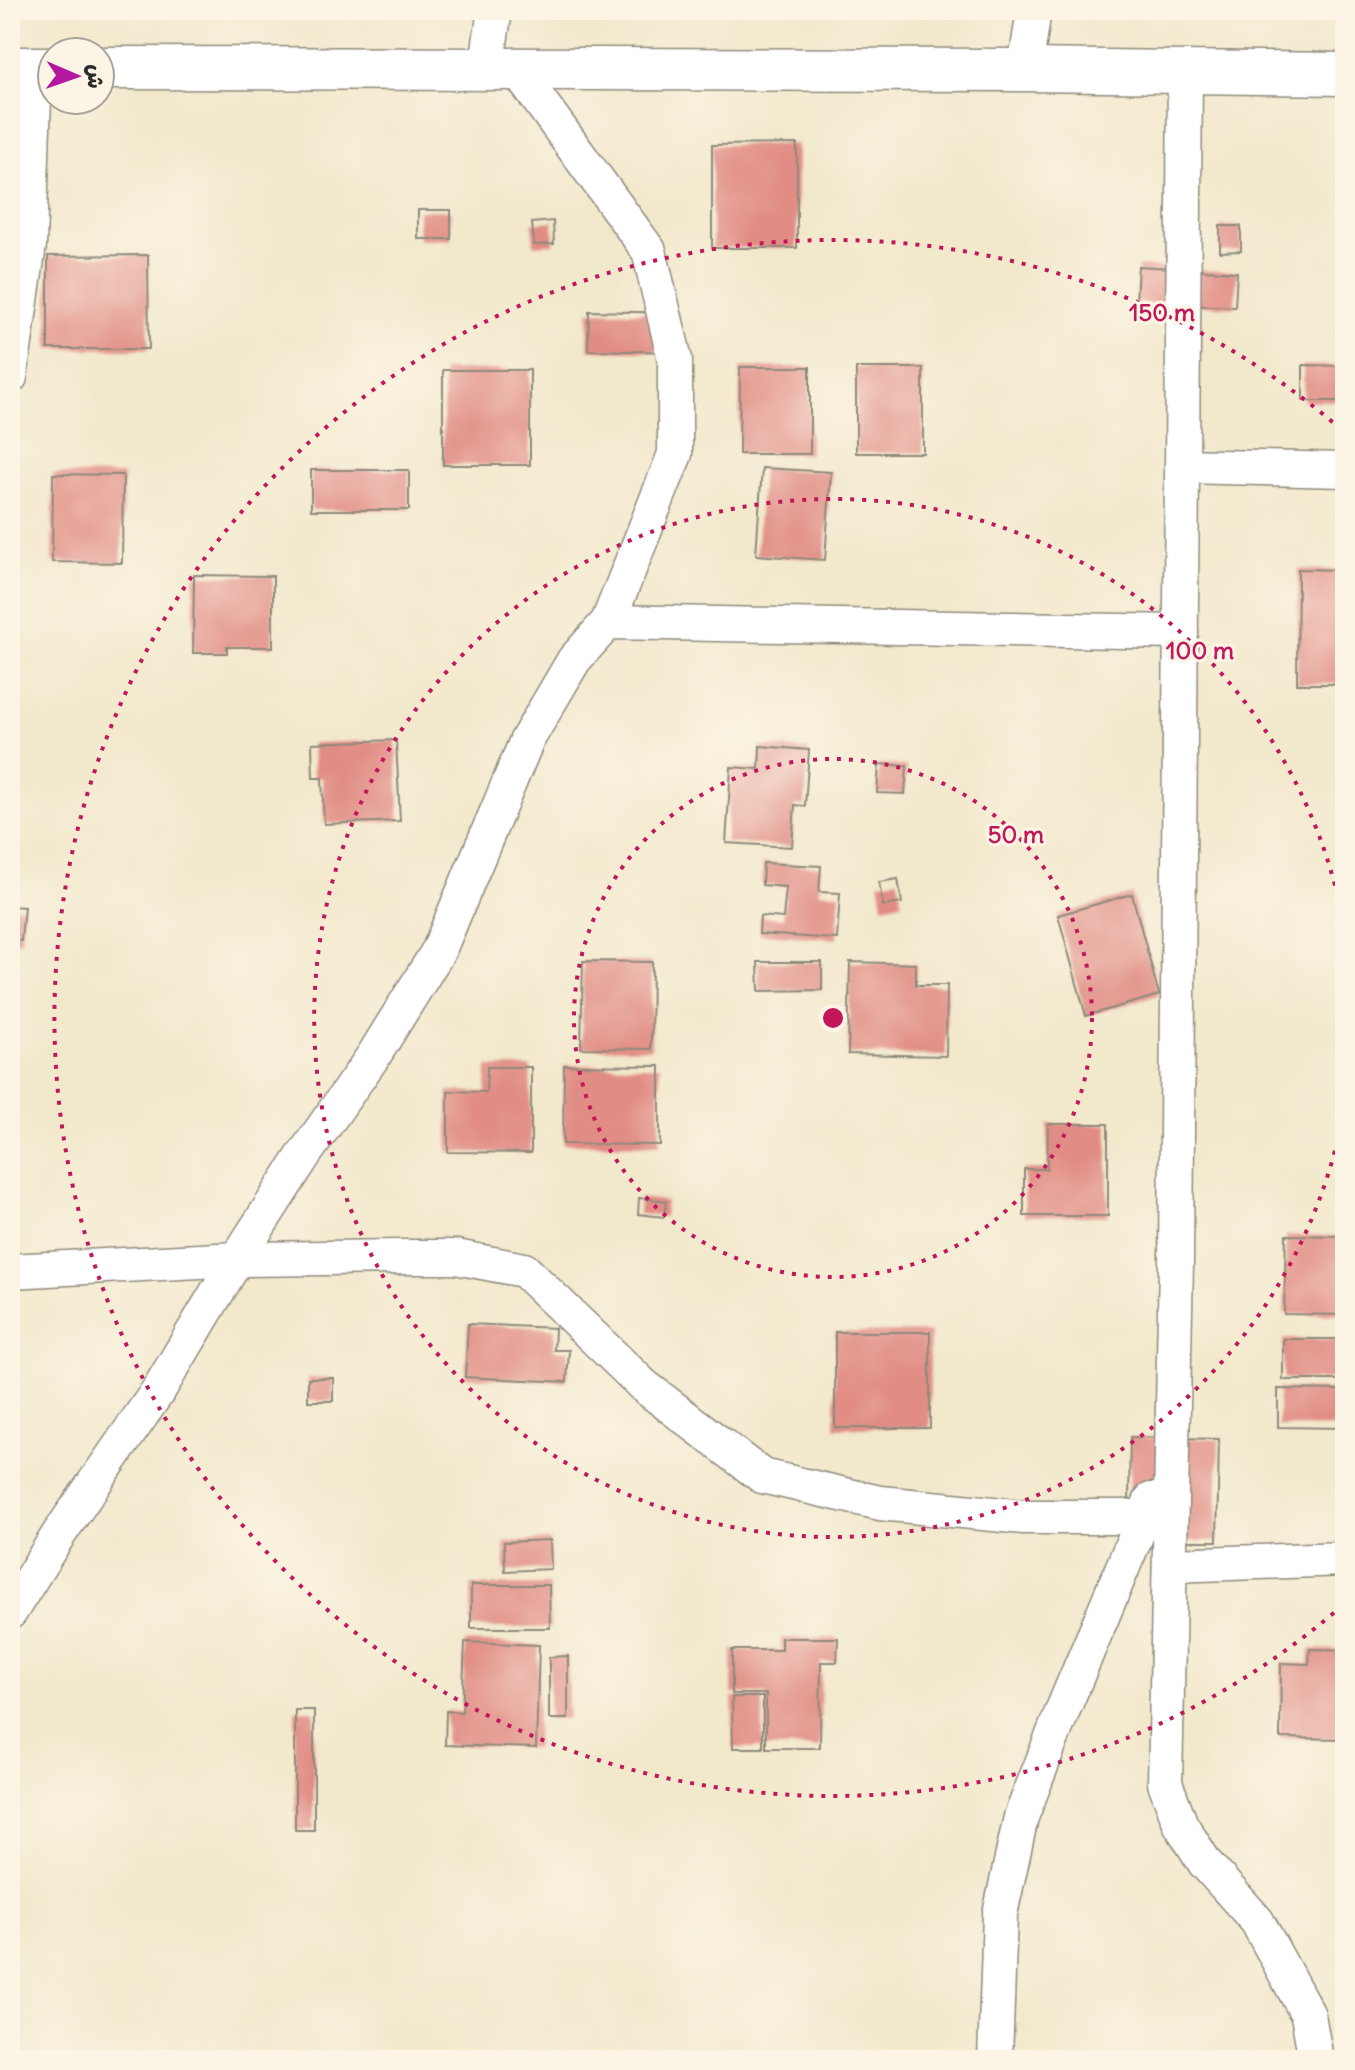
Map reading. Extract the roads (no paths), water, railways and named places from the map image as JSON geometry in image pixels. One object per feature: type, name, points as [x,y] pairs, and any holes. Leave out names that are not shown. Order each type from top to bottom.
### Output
[{"type":"street","points":[[10,1612],[59,1534],[158,1391],[237,1259],[374,1055],[439,950],[527,740],[574,660],[608,622],[675,454],[675,360],[649,251],[502,69],[495,10]]},
{"type":"street","points":[[1025,70],[1034,10]]},
{"type":"street","points":[[10,377],[29,245],[32,68]]},
{"type":"street","points":[[116,68],[1025,70],[1345,74]]},
{"type":"street","points":[[1185,72],[1176,1263],[1165,1783],[1181,1825],[1205,1863],[1257,1921],[1308,2015],[1316,2060]]},
{"type":"street","points":[[1182,466],[1345,470]]},
{"type":"street","points":[[608,622],[1181,632]]},
{"type":"street","points":[[10,1271],[237,1259],[456,1257],[524,1270],[644,1386],[762,1476],[880,1503],[1024,1517],[1144,1517]]},
{"type":"street","points":[[995,2060],[1000,1914],[1021,1817],[1172,1451]]},
{"type":"street","points":[[1170,1565],[1345,1559]]}]
